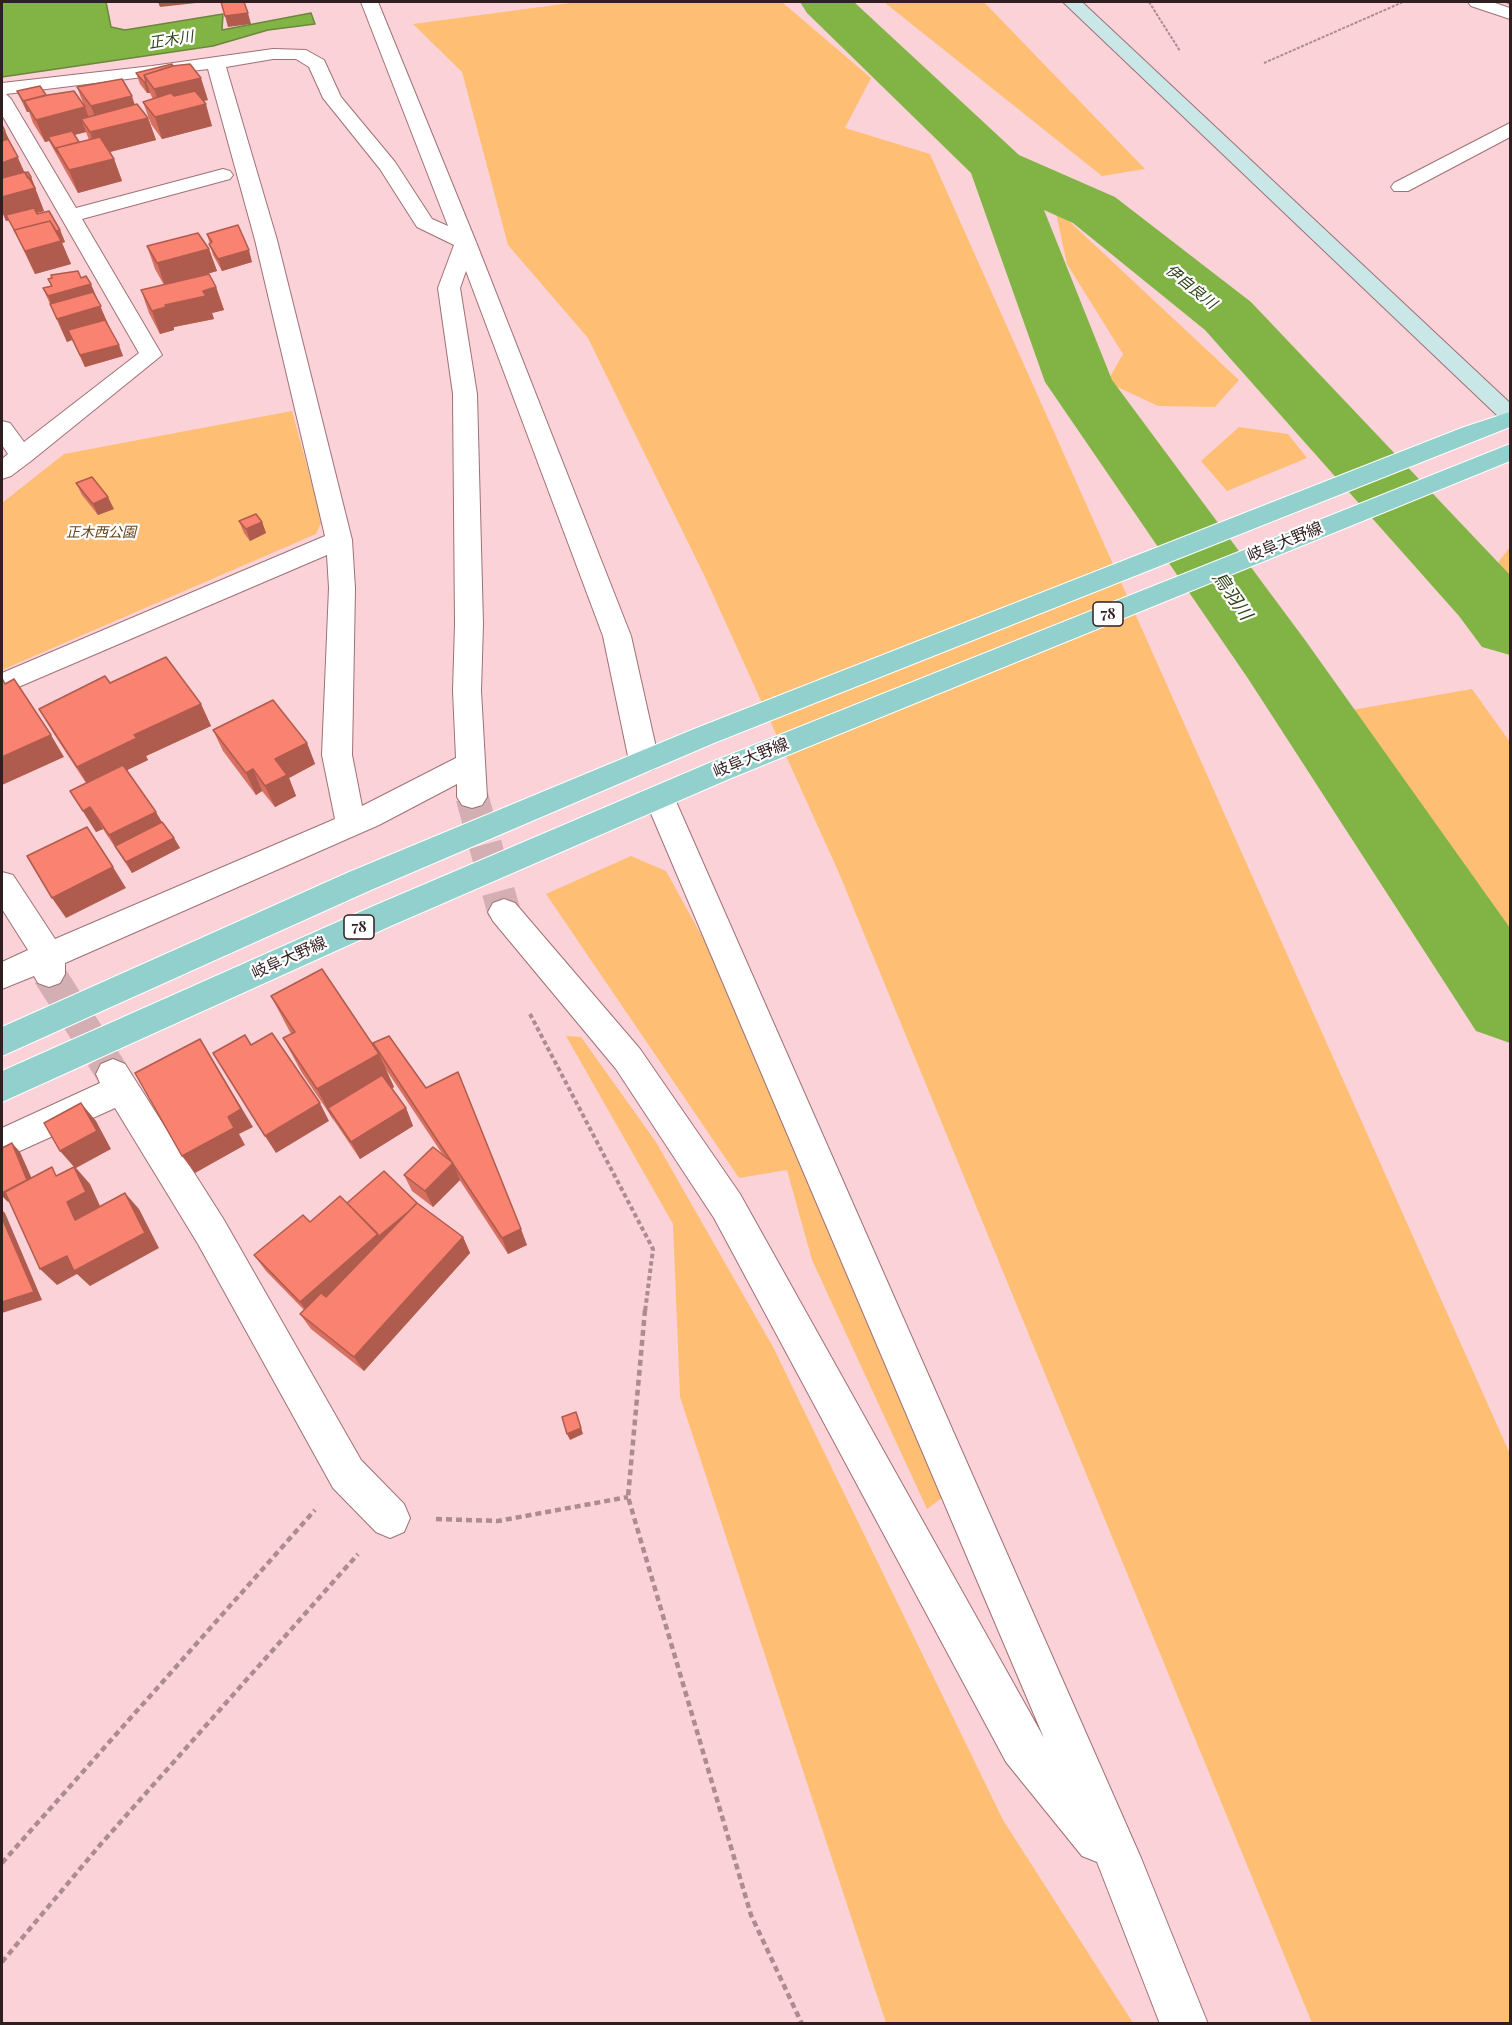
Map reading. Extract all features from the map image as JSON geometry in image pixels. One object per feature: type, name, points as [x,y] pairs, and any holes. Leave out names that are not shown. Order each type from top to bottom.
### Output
[{"type":"main road","name":"岐阜大野線","points":[[2,1042],[360,881],[704,736],[1510,417]]},
{"type":"main road","name":"岐阜大野線","points":[[2,1087],[382,916],[719,771],[1504,454]]},
{"type":"street","points":[[369,2],[465,242],[617,636],[644,761]]},
{"type":"street","points":[[1072,2],[1510,417]]},
{"type":"street","points":[[1477,2],[1510,14]]},
{"type":"street","points":[[2,89],[273,54],[300,54],[317,64],[332,98],[388,166],[424,223],[465,242]]},
{"type":"street","points":[[215,62],[266,240],[339,540],[342,588],[337,755],[359,820]]},
{"type":"street","points":[[2,99],[151,355],[2,471]]},
{"type":"street","points":[[1401,187],[1510,129]]},
{"type":"street","points":[[70,216],[223,175]]},
{"type":"street","points":[[465,242],[449,288],[465,394],[469,624],[466,691],[472,797]]},
{"type":"street","points":[[2,428],[22,456]]},
{"type":"street","points":[[2,684],[339,540]]},
{"type":"street","points":[[2,976],[48,964],[359,820],[470,764]]},
{"type":"street","points":[[658,797],[1125,1874],[1184,2024]]},
{"type":"street","points":[[2,884],[48,964]]},
{"type":"street","points":[[504,912],[628,1059],[727,1206],[1022,1746],[1125,1874]]},
{"type":"street","points":[[2,1144],[117,1081],[211,1232],[347,1474],[390,1518]]},
{"type":"path","points":[[1264,63],[1403,2]]},
{"type":"path","points":[[540,955],[529,1012],[653,1249],[641,1346],[628,1497],[751,1915],[802,2024]]},
{"type":"path","points":[[2,1863],[347,1474]]},
{"type":"path","points":[[2,1962],[100,1845],[390,1518],[498,1521],[628,1497]]},
{"type":"green space","points":[[578,2],[782,2],[871,78],[845,128],[930,154],[1510,1454],[1510,2023],[1312,2023],[839,873],[705,577],[588,338],[508,245],[462,72],[413,24]]},
{"type":"green space","points":[[884,2],[984,2],[1145,169],[1102,176]]},
{"type":"green space","points":[[1055,208],[1239,380],[1215,407],[1158,406],[1107,382],[1123,354],[1067,264]]},
{"type":"green space","name":"正木西公園","points":[[292,411],[322,521],[316,534],[2,670],[2,503],[64,454]]},
{"type":"green space","points":[[1239,427],[1288,434],[1307,458],[1227,491],[1201,461]]},
{"type":"green space","points":[[1510,547],[1510,601],[1488,575]]},
{"type":"green space","points":[[1472,689],[1510,742],[1510,1004],[1329,714]]},
{"type":"green space","points":[[631,856],[666,871],[811,1135],[951,1491],[927,1509],[812,1260],[787,1170],[739,1178],[546,894]]},
{"type":"green space","points":[[566,1036],[581,1037],[656,1142],[773,1347],[1003,1820],[1133,2023],[886,2023],[680,1397],[673,1224]]},
{"type":"water","name":"正木川","points":[[2,2],[106,2],[111,27],[125,30],[223,14],[222,30],[311,13],[315,24],[268,30],[213,46],[2,77]]},
{"type":"building","points":[[221,2],[244,2],[248,13],[225,16]]},
{"type":"building","points":[[172,64],[173,66],[144,75],[146,81],[144,82],[136,73]]},
{"type":"building","points":[[190,64],[201,78],[154,89],[144,75],[172,66]]},
{"type":"building","points":[[122,79],[132,96],[91,106],[77,87]]},
{"type":"building","points":[[40,86],[46,95],[23,101],[17,91]]},
{"type":"building","points":[[74,91],[85,107],[36,120],[24,101],[48,95]]},
{"type":"building","points":[[195,91],[206,104],[155,117],[143,102],[171,93],[174,96]]},
{"type":"building","points":[[137,104],[148,118],[90,132],[81,119]]},
{"type":"building","points":[[72,131],[79,142],[56,148],[58,153],[48,137]]},
{"type":"building","points":[[100,137],[114,159],[69,170],[56,148]]},
{"type":"building","points":[[8,139],[18,157],[2,163],[2,141]]},
{"type":"building","points":[[25,172],[35,188],[2,197],[2,178]]},
{"type":"building","points":[[34,208],[37,214],[49,211],[60,230],[56,231],[50,221],[14,230],[6,215]]},
{"type":"building","points":[[50,221],[61,241],[25,251],[14,230]]},
{"type":"building","points":[[238,225],[249,250],[218,259],[209,244],[212,242],[207,234]]},
{"type":"building","points":[[198,233],[209,249],[157,263],[147,246]]},
{"type":"building","points":[[78,271],[81,278],[86,276],[91,284],[48,296],[43,288],[52,286],[48,279],[52,278],[51,275]]},
{"type":"building","points":[[209,274],[216,287],[203,291],[206,296],[165,305],[166,307],[152,311],[141,290]]},
{"type":"building","points":[[93,292],[101,306],[57,319],[50,304]]},
{"type":"building","points":[[105,320],[119,345],[80,355],[68,330]]},
{"type":"building","points":[[92,477],[108,497],[93,504],[76,483]]},
{"type":"building","points":[[256,514],[262,522],[246,529],[239,521]]},
{"type":"building","points":[[166,657],[201,704],[134,735],[137,738],[77,767],[39,709],[105,676],[110,683]]},
{"type":"building","points":[[2,678],[5,684],[14,679],[51,735],[2,757]]},
{"type":"building","points":[[273,700],[307,743],[275,759],[287,775],[265,786],[253,769],[246,773],[213,730]]},
{"type":"building","points":[[123,765],[156,812],[109,835],[90,807],[83,811],[70,791]]},
{"type":"building","points":[[162,822],[174,838],[126,862],[115,846]]},
{"type":"building","points":[[87,827],[113,867],[52,898],[27,856]]},
{"type":"building","points":[[322,969],[379,1054],[317,1089],[283,1038],[295,1032],[271,996]]},
{"type":"building","points":[[272,1033],[320,1103],[265,1136],[213,1053],[245,1035],[251,1045]]},
{"type":"building","points":[[389,1036],[426,1088],[458,1072],[521,1229],[502,1238],[373,1043]]},
{"type":"building","points":[[200,1039],[241,1109],[228,1117],[234,1128],[182,1156],[135,1073]]},
{"type":"building","points":[[382,1075],[406,1108],[351,1142],[328,1108]]},
{"type":"building","points":[[81,1103],[97,1131],[60,1151],[44,1123]]},
{"type":"building","points":[[12,1143],[27,1180],[2,1193],[2,1148]]},
{"type":"building","points":[[433,1147],[453,1163],[425,1191],[404,1175]]},
{"type":"building","points":[[52,1167],[56,1176],[74,1167],[86,1192],[67,1202],[75,1220],[125,1193],[145,1233],[74,1271],[67,1256],[40,1269],[5,1192]]},
{"type":"building","points":[[384,1171],[417,1203],[379,1236],[347,1203]]},
{"type":"building","points":[[340,1196],[378,1234],[300,1302],[254,1255],[303,1215],[310,1222]]},
{"type":"building","points":[[417,1203],[463,1237],[354,1357],[300,1314],[321,1293],[326,1297]]},
{"type":"building","points":[[2,1218],[34,1292],[2,1302]]},
{"type":"building","points":[[576,1412],[581,1428],[567,1434],[562,1417]]},
{"type":"waterway","name":"伊自良川","points":[[825,2],[998,167]]},
{"type":"waterway","name":"伊自良川","points":[[998,167],[1094,210],[1228,316],[1486,597],[1510,628]]},
{"type":"waterway","name":"鳥羽川","points":[[998,167],[1079,382],[1277,660],[1510,1003]]},
{"type":"tunnel","points":[[472,797],[504,912]]},
{"type":"tunnel","points":[[49,974],[113,1074]]}]
